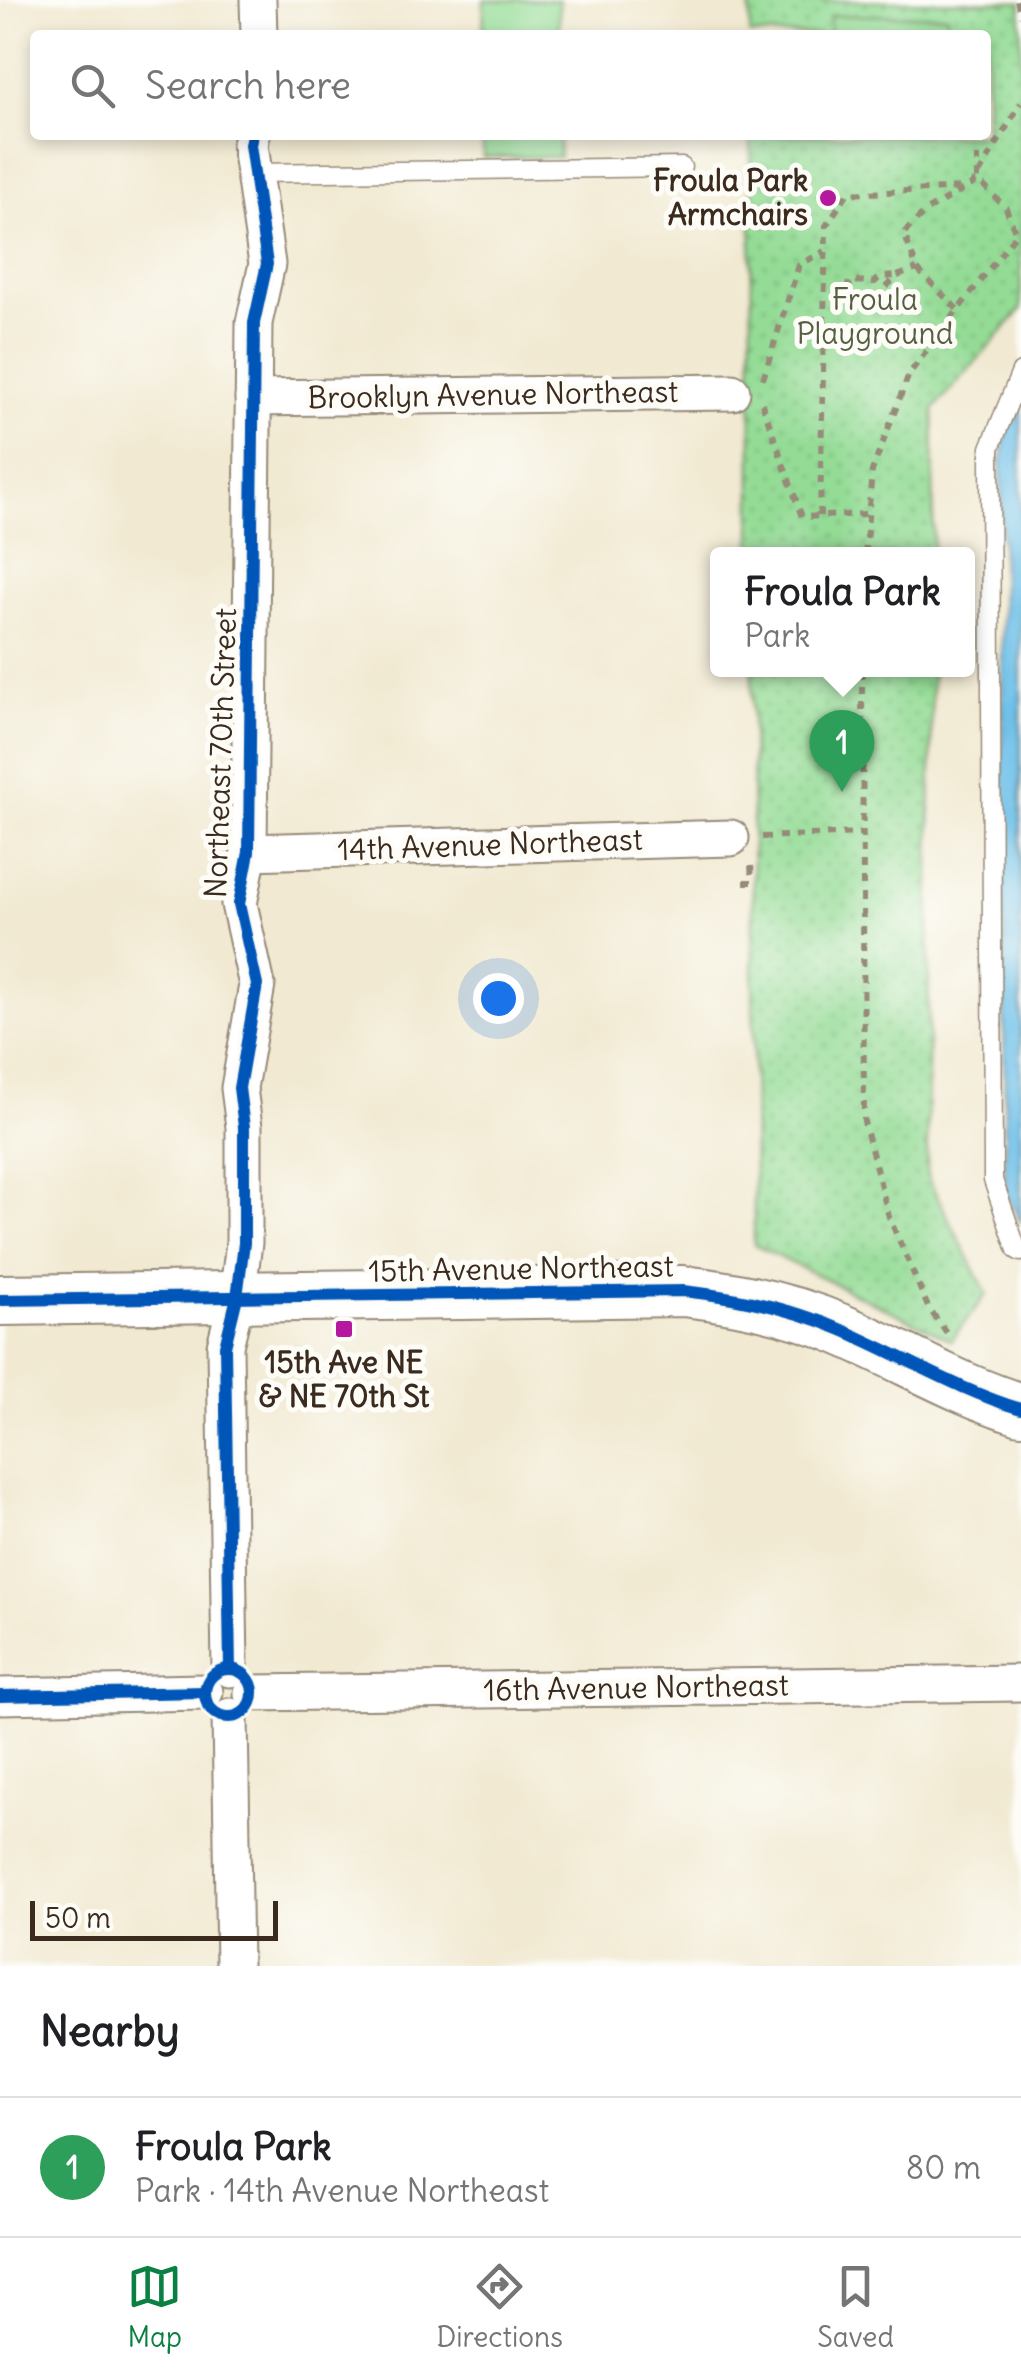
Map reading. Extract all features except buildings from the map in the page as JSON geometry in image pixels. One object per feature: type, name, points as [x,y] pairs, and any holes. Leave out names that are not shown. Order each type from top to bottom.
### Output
[{"type":"main road","name":"15th Avenue Northeast","points":[[0,1300],[684,1291],[812,1318],[951,1383],[1021,1408]]},
{"type":"street","points":[[258,0],[259,30]]},
{"type":"street","name":"Northeast 70th Street","points":[[234,1966],[225,1346],[244,1243],[244,1128],[239,1088],[257,985],[239,904],[248,852],[254,323],[267,264],[251,140]]},
{"type":"street","name":"Brooklyn Avenue Northeast","points":[[254,398],[748,396]]},
{"type":"street","name":"14th Avenue Northeast","points":[[248,852],[741,838]]},
{"type":"street","name":"16th Avenue Northeast","points":[[0,1696],[1021,1682]]},
{"type":"lane","points":[[256,172],[682,167]]},
{"type":"lane","points":[[1021,372],[990,448],[990,856],[993,1180],[1017,1250],[1021,1252]]},
{"type":"path","points":[[1017,0],[1021,16]]},
{"type":"path","points":[[957,309],[918,269],[904,233],[926,211],[977,179],[1021,103]]},
{"type":"path","points":[[865,547],[872,471],[908,374],[1016,234],[1006,208],[977,179],[977,156]]},
{"type":"path","points":[[820,516],[826,226],[847,194],[966,188]]},
{"type":"path","points":[[824,251],[799,265],[748,396],[802,517],[866,514]]},
{"type":"path","points":[[852,287],[848,286],[849,281],[875,282],[918,269]]},
{"type":"path","points":[[886,287],[897,276]]},
{"type":"path","points":[[862,677],[864,1122],[890,1217],[928,1307],[952,1340]]},
{"type":"path","points":[[741,838],[862,834]]},
{"type":"green space","points":[[484,0],[559,0],[559,30],[483,30]]},
{"type":"green space","name":"Froula Playground","points":[[750,0],[1021,2],[1021,310],[934,409],[933,547],[752,547],[751,140],[991,140],[991,30],[750,30]]},
{"type":"green space","points":[[947,15],[947,30],[830,30],[830,16]]},
{"type":"green space","points":[[483,140],[559,140],[559,157],[483,157]]},
{"type":"green space","points":[[752,677],[932,677],[927,1176],[987,1294],[951,1340],[754,1245]]},
{"type":"water","points":[[1021,401],[1021,1223],[1005,1192],[1001,463],[1009,419]]},
{"type":"cycle path","points":[[230,1669],[225,1346],[244,1243],[244,1127],[239,1088],[257,985],[239,904],[249,852],[254,323],[267,264],[251,140]]},
{"type":"cycle path","points":[[0,1300],[683,1291],[744,1300],[803,1315],[1021,1409]]},
{"type":"cycle path","points":[[229,1669],[246,1676],[253,1693],[246,1710],[229,1717],[212,1710],[205,1693],[212,1676],[229,1669]]},
{"type":"cycle path","points":[[0,1696],[205,1692]]},
{"type":"place","name":"Froula Park Armchairs","points":[[828,198]]},
{"type":"place","name":"Froula Park","points":[[842,792]]},
{"type":"place","name":"15th Ave NE & NE 70th St","points":[[344,1329]]}]
